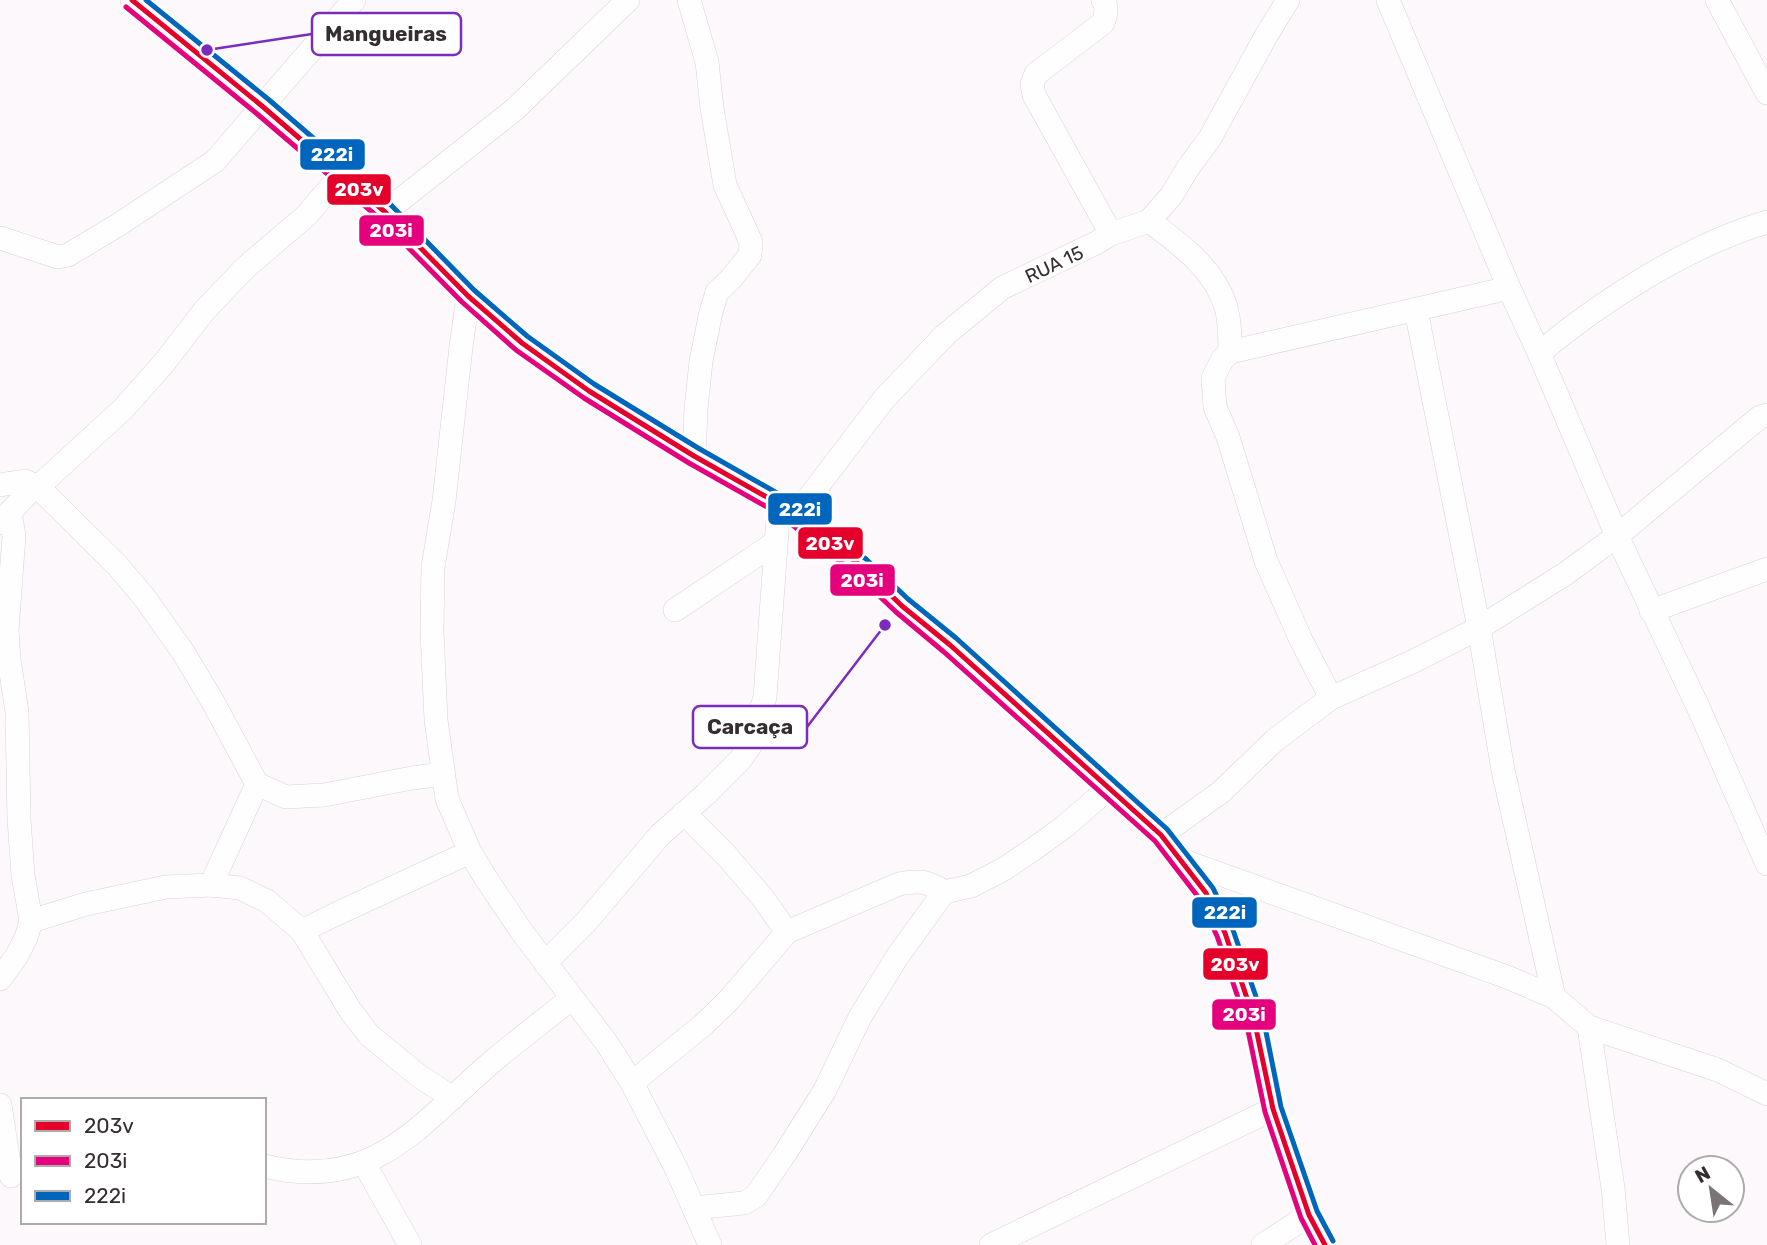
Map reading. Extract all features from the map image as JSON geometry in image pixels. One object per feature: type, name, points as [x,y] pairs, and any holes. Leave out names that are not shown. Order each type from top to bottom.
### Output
[{"type":"street","points":[[132,0],[205,58],[385,212],[468,296],[522,343],[589,391],[787,510],[861,566],[902,606],[950,645],[1161,835],[1206,893],[1225,933],[1254,1019],[1273,1108],[1310,1215],[1325,1245]]},
{"type":"street","points":[[0,238],[58,257],[68,255],[215,161],[354,0]]},
{"type":"street","points":[[385,212],[514,110],[628,0]]},
{"type":"street","points":[[689,0],[707,62],[726,185],[751,242],[750,255],[717,292],[711,312],[701,361],[694,456]]},
{"type":"street","points":[[1103,0],[1107,13],[1104,23],[1036,74],[1031,84],[1034,95],[1111,234]]},
{"type":"street","name":"RUA 15","points":[[787,510],[884,399],[945,335],[1002,288],[1111,234],[1149,221],[1171,197],[1210,138],[1288,0]]},
{"type":"street","points":[[1388,0],[1617,536],[1765,854]]},
{"type":"street","points":[[1717,0],[1767,93]]},
{"type":"street","points":[[0,979],[16,957],[31,921],[23,875],[17,712],[7,630],[14,536],[5,517],[28,493],[38,487],[123,409],[164,363],[204,311],[245,268],[307,215],[341,175]]},
{"type":"street","points":[[1149,221],[1182,246],[1210,274],[1226,306],[1230,352]]},
{"type":"street","points":[[1539,352],[1574,324],[1637,283],[1705,245],[1767,222]]},
{"type":"street","points":[[1331,698],[1301,640],[1266,561],[1215,407],[1213,378],[1222,360],[1230,352],[1509,288]]},
{"type":"street","points":[[468,296],[444,502],[433,567],[432,631],[436,720],[447,799],[470,852],[522,932],[606,1042],[632,1083],[676,1168],[710,1245]]},
{"type":"street","points":[[1416,310],[1479,628],[1503,770],[1554,997]]},
{"type":"street","points":[[1161,835],[1221,792],[1275,740],[1331,698],[1415,661],[1479,628],[1564,574],[1617,536],[1760,417],[1767,415]]},
{"type":"street","points":[[0,485],[25,481],[38,487],[117,565],[144,597],[183,652],[257,784],[286,797],[324,795],[443,774]]},
{"type":"street","points":[[545,963],[586,922],[660,835],[706,794],[750,746],[765,697],[775,543],[787,510]]},
{"type":"street","points":[[675,610],[775,543]]},
{"type":"street","points":[[1651,611],[1767,569]]},
{"type":"street","points":[[211,886],[257,784]]},
{"type":"street","points":[[694,1208],[744,1203],[756,1196],[825,1090],[860,1017],[897,957],[944,892],[971,886],[1004,869],[1064,827],[1108,789]]},
{"type":"street","points":[[684,813],[726,855],[788,932]]},
{"type":"street","points":[[302,931],[470,852]]},
{"type":"street","points":[[1181,860],[1496,973],[1554,997],[1589,1027],[1718,1070],[1767,1094]]},
{"type":"street","points":[[632,1083],[729,1000],[788,932],[899,884],[913,881],[930,883],[944,892]]},
{"type":"street","points":[[31,921],[86,904],[166,887],[240,888],[267,901],[302,931],[342,999],[369,1035],[419,1076],[453,1098]]},
{"type":"street","points":[[266,1166],[322,1173],[364,1163],[393,1149],[494,1061],[572,998]]},
{"type":"street","points":[[1589,1027],[1613,1188],[1618,1245]]},
{"type":"street","points":[[0,1105],[11,1176]]},
{"type":"street","points":[[991,1245],[1273,1108]]},
{"type":"street","points":[[364,1163],[410,1245]]},
{"type":"street","points":[[1263,1245],[1310,1215]]},
{"type":"transit line","name":"203v","points":[[132,0],[262,106],[385,212],[468,296],[522,343],[589,391],[694,456],[779,504],[861,566],[902,606],[950,645],[1161,835],[1206,893],[1225,933],[1254,1019],[1273,1109],[1309,1215],[1325,1245]]},
{"type":"transit line","name":"222i","points":[[146,0],[268,99],[391,205],[474,290],[527,336],[594,384],[784,497],[866,559],[1167,829],[1213,888],[1233,930],[1263,1017],[1281,1107],[1317,1211],[1333,1241]]},
{"type":"transit line","name":"203i","points":[[126,7],[379,218],[462,302],[516,350],[584,398],[689,463],[774,511],[855,573],[1155,841],[1199,898],[1217,936],[1246,1021],[1265,1112],[1301,1218],[1315,1245]]},
{"type":"place","name":"Mangueiras","points":[[207,50]]},
{"type":"place","name":"Carcaça","points":[[885,625]]}]
